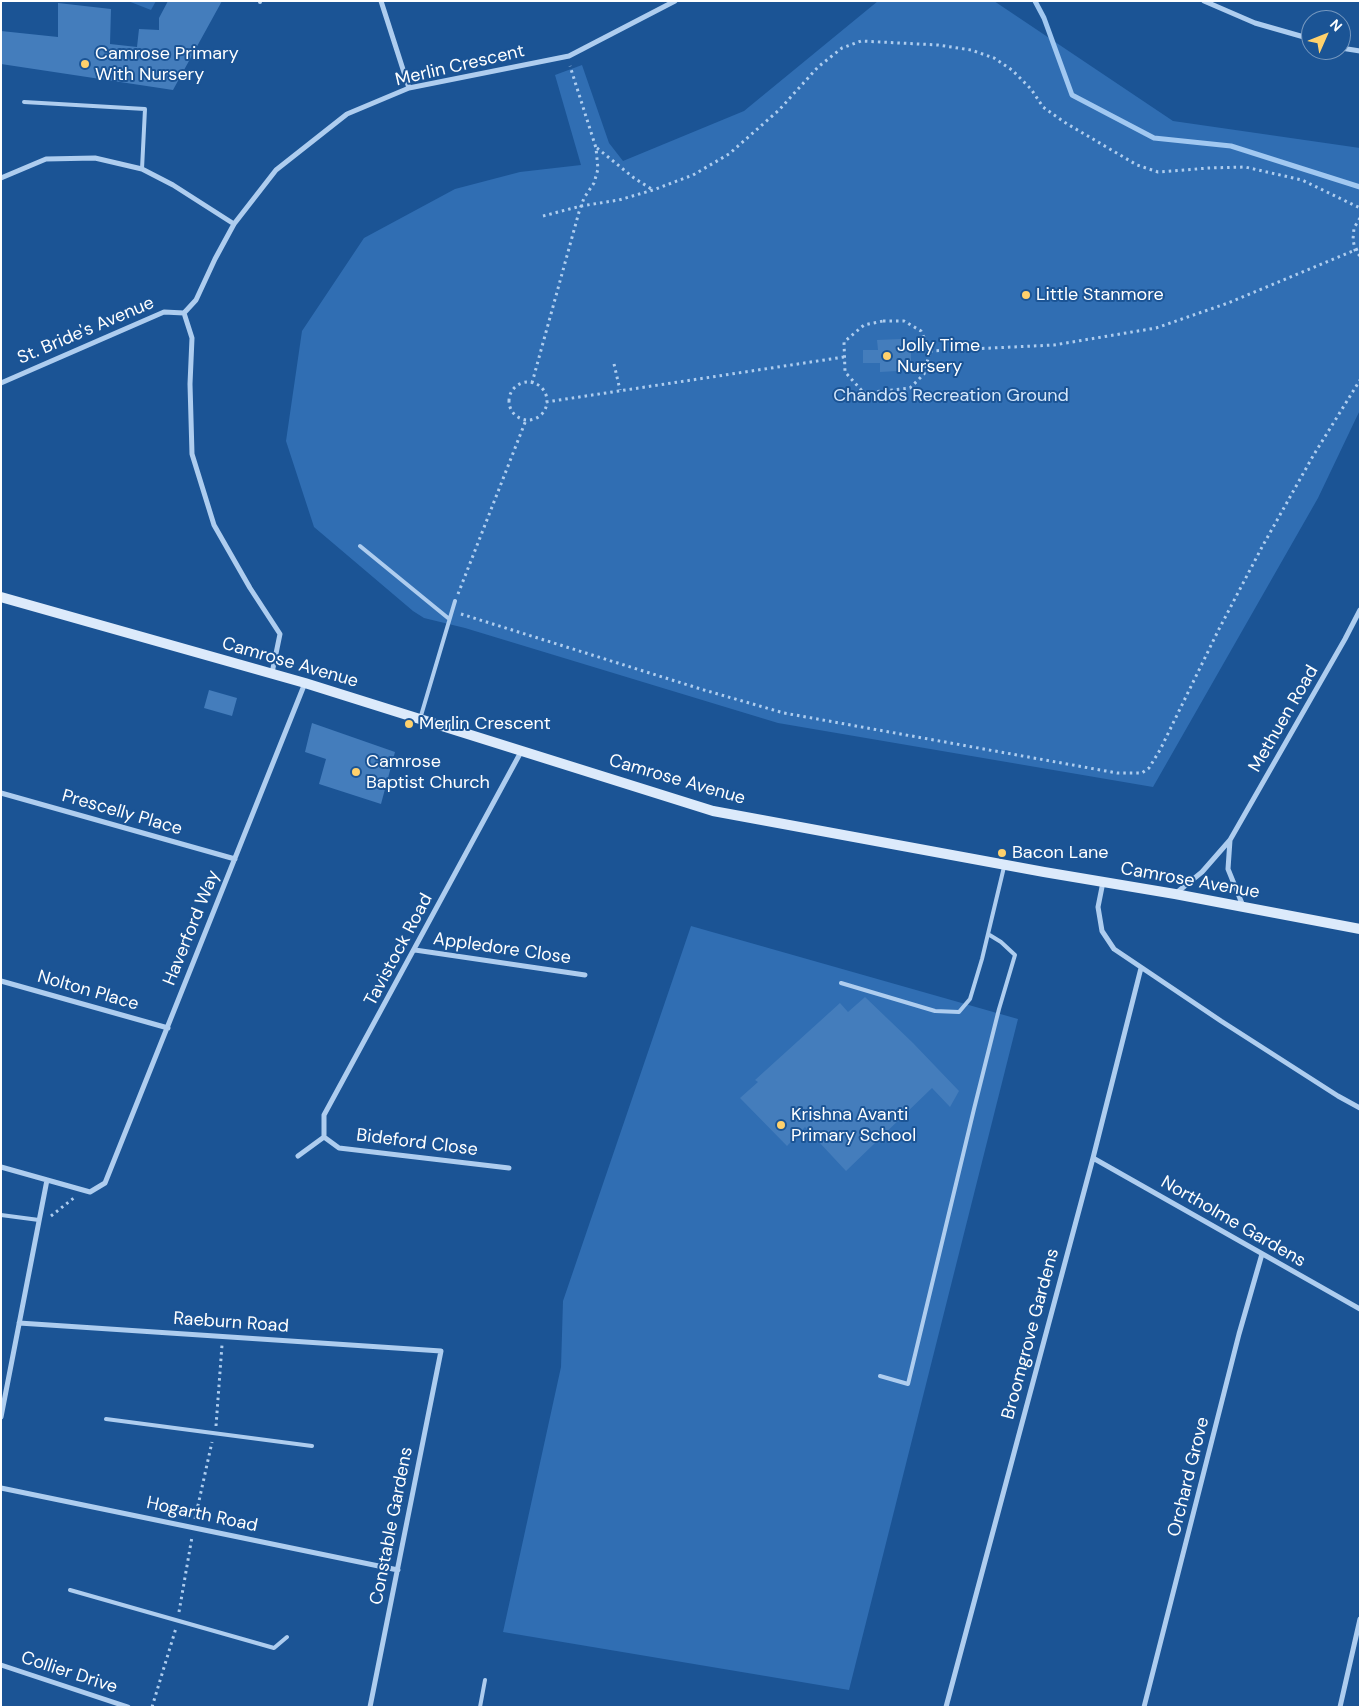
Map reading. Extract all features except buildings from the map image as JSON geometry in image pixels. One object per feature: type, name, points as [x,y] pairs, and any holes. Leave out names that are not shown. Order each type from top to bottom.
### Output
[{"type":"street","points":[[382,1],[410,88]]},
{"type":"street","name":"Merlin Crescent","points":[[184,313],[196,300],[215,258],[234,224],[276,170],[347,114],[410,88],[570,56],[675,1]]},
{"type":"street","points":[[1204,1],[1255,23],[1301,36]]},
{"type":"street","points":[[1,178],[46,159],[95,158],[142,169],[173,185],[234,224]]},
{"type":"street","name":"St. Bride's Avenue","points":[[1,383],[164,312],[184,313]]},
{"type":"street","points":[[184,313],[192,338],[190,384],[192,454],[214,525],[250,588],[280,634],[272,673]]},
{"type":"street","name":"Camrose Avenue","points":[[1,597],[272,673],[713,811],[1360,929]]},
{"type":"street","name":"Methuen Road","points":[[1175,894],[1202,872],[1230,840],[1360,610]]},
{"type":"street","name":"Haverford Way","points":[[84,1191],[90,1192],[104,1183],[168,1028],[305,683]]},
{"type":"street","name":"Tavistock Road","points":[[324,1137],[324,1115],[522,750]]},
{"type":"street","name":"Prescelly Place","points":[[1,793],[235,859]]},
{"type":"street","name":"Methuen Road","points":[[1230,840],[1228,869],[1244,908]]},
{"type":"street","points":[[1103,882],[1098,907],[1102,931],[1114,949],[1338,1096],[1360,1108]]},
{"type":"street","name":"Appledore Close","points":[[415,950],[585,974]]},
{"type":"street","name":"Broomgrove Gardens","points":[[946,1707],[1093,1158],[1141,968]]},
{"type":"street","name":"Nolton Place","points":[[1,981],[168,1028]]},
{"type":"street","points":[[298,1156],[324,1137]]},
{"type":"street","name":"Bideford Close","points":[[324,1137],[339,1148],[509,1168]]},
{"type":"street","name":"Northolme Gardens","points":[[1093,1158],[1360,1309]]},
{"type":"street","points":[[1,1167],[84,1191]]},
{"type":"street","points":[[1,1417],[47,1180]]},
{"type":"street","name":"Orchard Grove","points":[[1144,1707],[1239,1334],[1262,1254]]},
{"type":"street","name":"Raeburn Road","points":[[19,1323],[441,1351]]},
{"type":"street","name":"Constable Gardens","points":[[370,1707],[441,1351]]},
{"type":"street","name":"Hogarth Road","points":[[1,1488],[398,1570]]},
{"type":"street","points":[[1340,1707],[1360,1619]]},
{"type":"street","name":"Collier Drive","points":[[1,1665],[128,1707]]},
{"type":"lane","points":[[24,102],[145,109],[142,169]]},
{"type":"lane","points":[[360,546],[448,618]]},
{"type":"lane","points":[[420,719],[454,601]]},
{"type":"lane","points":[[841,983],[935,1011],[959,1012],[970,999],[1005,864]]},
{"type":"lane","points":[[880,1376],[908,1384],[976,1100],[999,1009],[1016,955],[988,934]]},
{"type":"lane","points":[[1,1215],[39,1223]]},
{"type":"lane","points":[[106,1419],[312,1446]]},
{"type":"lane","points":[[70,1590],[274,1648],[287,1637]]},
{"type":"lane","points":[[480,1707],[486,1680]]},
{"type":"path","points":[[543,216],[581,206],[619,200],[693,175],[729,154],[779,110],[818,67],[842,48],[861,41],[938,45],[970,50],[994,58],[1012,70],[1031,89],[1043,107],[1064,122],[1138,165],[1158,172],[1245,167],[1302,180],[1360,208]]},
{"type":"path","points":[[532,383],[581,206],[594,183],[598,169],[596,148],[570,70],[570,56]]},
{"type":"path","points":[[596,148],[634,178],[653,190]]},
{"type":"path","points":[[1360,218],[1354,228],[1353,239],[1360,256]]},
{"type":"path","points":[[930,351],[1054,345],[1156,328],[1228,303],[1358,249]]},
{"type":"path","points":[[883,321],[904,321],[921,331],[930,351],[924,374],[910,388],[864,393],[844,372],[844,342],[864,324],[883,321]]},
{"type":"path","points":[[546,402],[844,356]]},
{"type":"path","points":[[614,364],[620,390]]},
{"type":"path","points":[[451,611],[784,713],[1117,773],[1142,773],[1149,768],[1160,750],[1218,631],[1262,547],[1313,456],[1360,380]]},
{"type":"path","points":[[532,383],[542,390],[546,402],[545,408],[538,417],[526,420],[520,418],[510,409],[510,395],[518,385],[532,383]]},
{"type":"path","points":[[454,601],[526,420]]},
{"type":"path","points":[[39,1223],[84,1191]]},
{"type":"green space","points":[[128,1],[156,1],[151,10]]},
{"type":"green space","name":"Chandos Recreation Ground","points":[[878,1],[994,1],[1173,121],[1360,148],[1360,410],[1318,498],[1153,787],[778,723],[465,628],[424,618],[413,611],[314,527],[286,441],[302,331],[364,238],[455,189],[520,172],[581,165],[555,75],[582,65],[609,143],[623,161],[744,111]]},
{"type":"green space","points":[[691,926],[1018,1019],[849,1690],[503,1632],[561,1367],[563,1301]]},
{"type":"waterway","points":[[1035,1],[1044,18],[1072,95],[1154,138],[1231,146],[1360,187]]},
{"type":"place","name":"Camrose Primary With Nursery","points":[[85,64]]},
{"type":"place","name":"Little Stanmore","points":[[1026,295]]},
{"type":"place","name":"Jolly Time Nursery","points":[[887,356]]},
{"type":"place","name":"Merlin Crescent","points":[[409,724]]},
{"type":"place","name":"Camrose Baptist Church","points":[[356,772]]},
{"type":"place","name":"Bacon Lane","points":[[1002,853]]},
{"type":"place","name":"Krishna Avanti Primary School","points":[[781,1125]]}]
